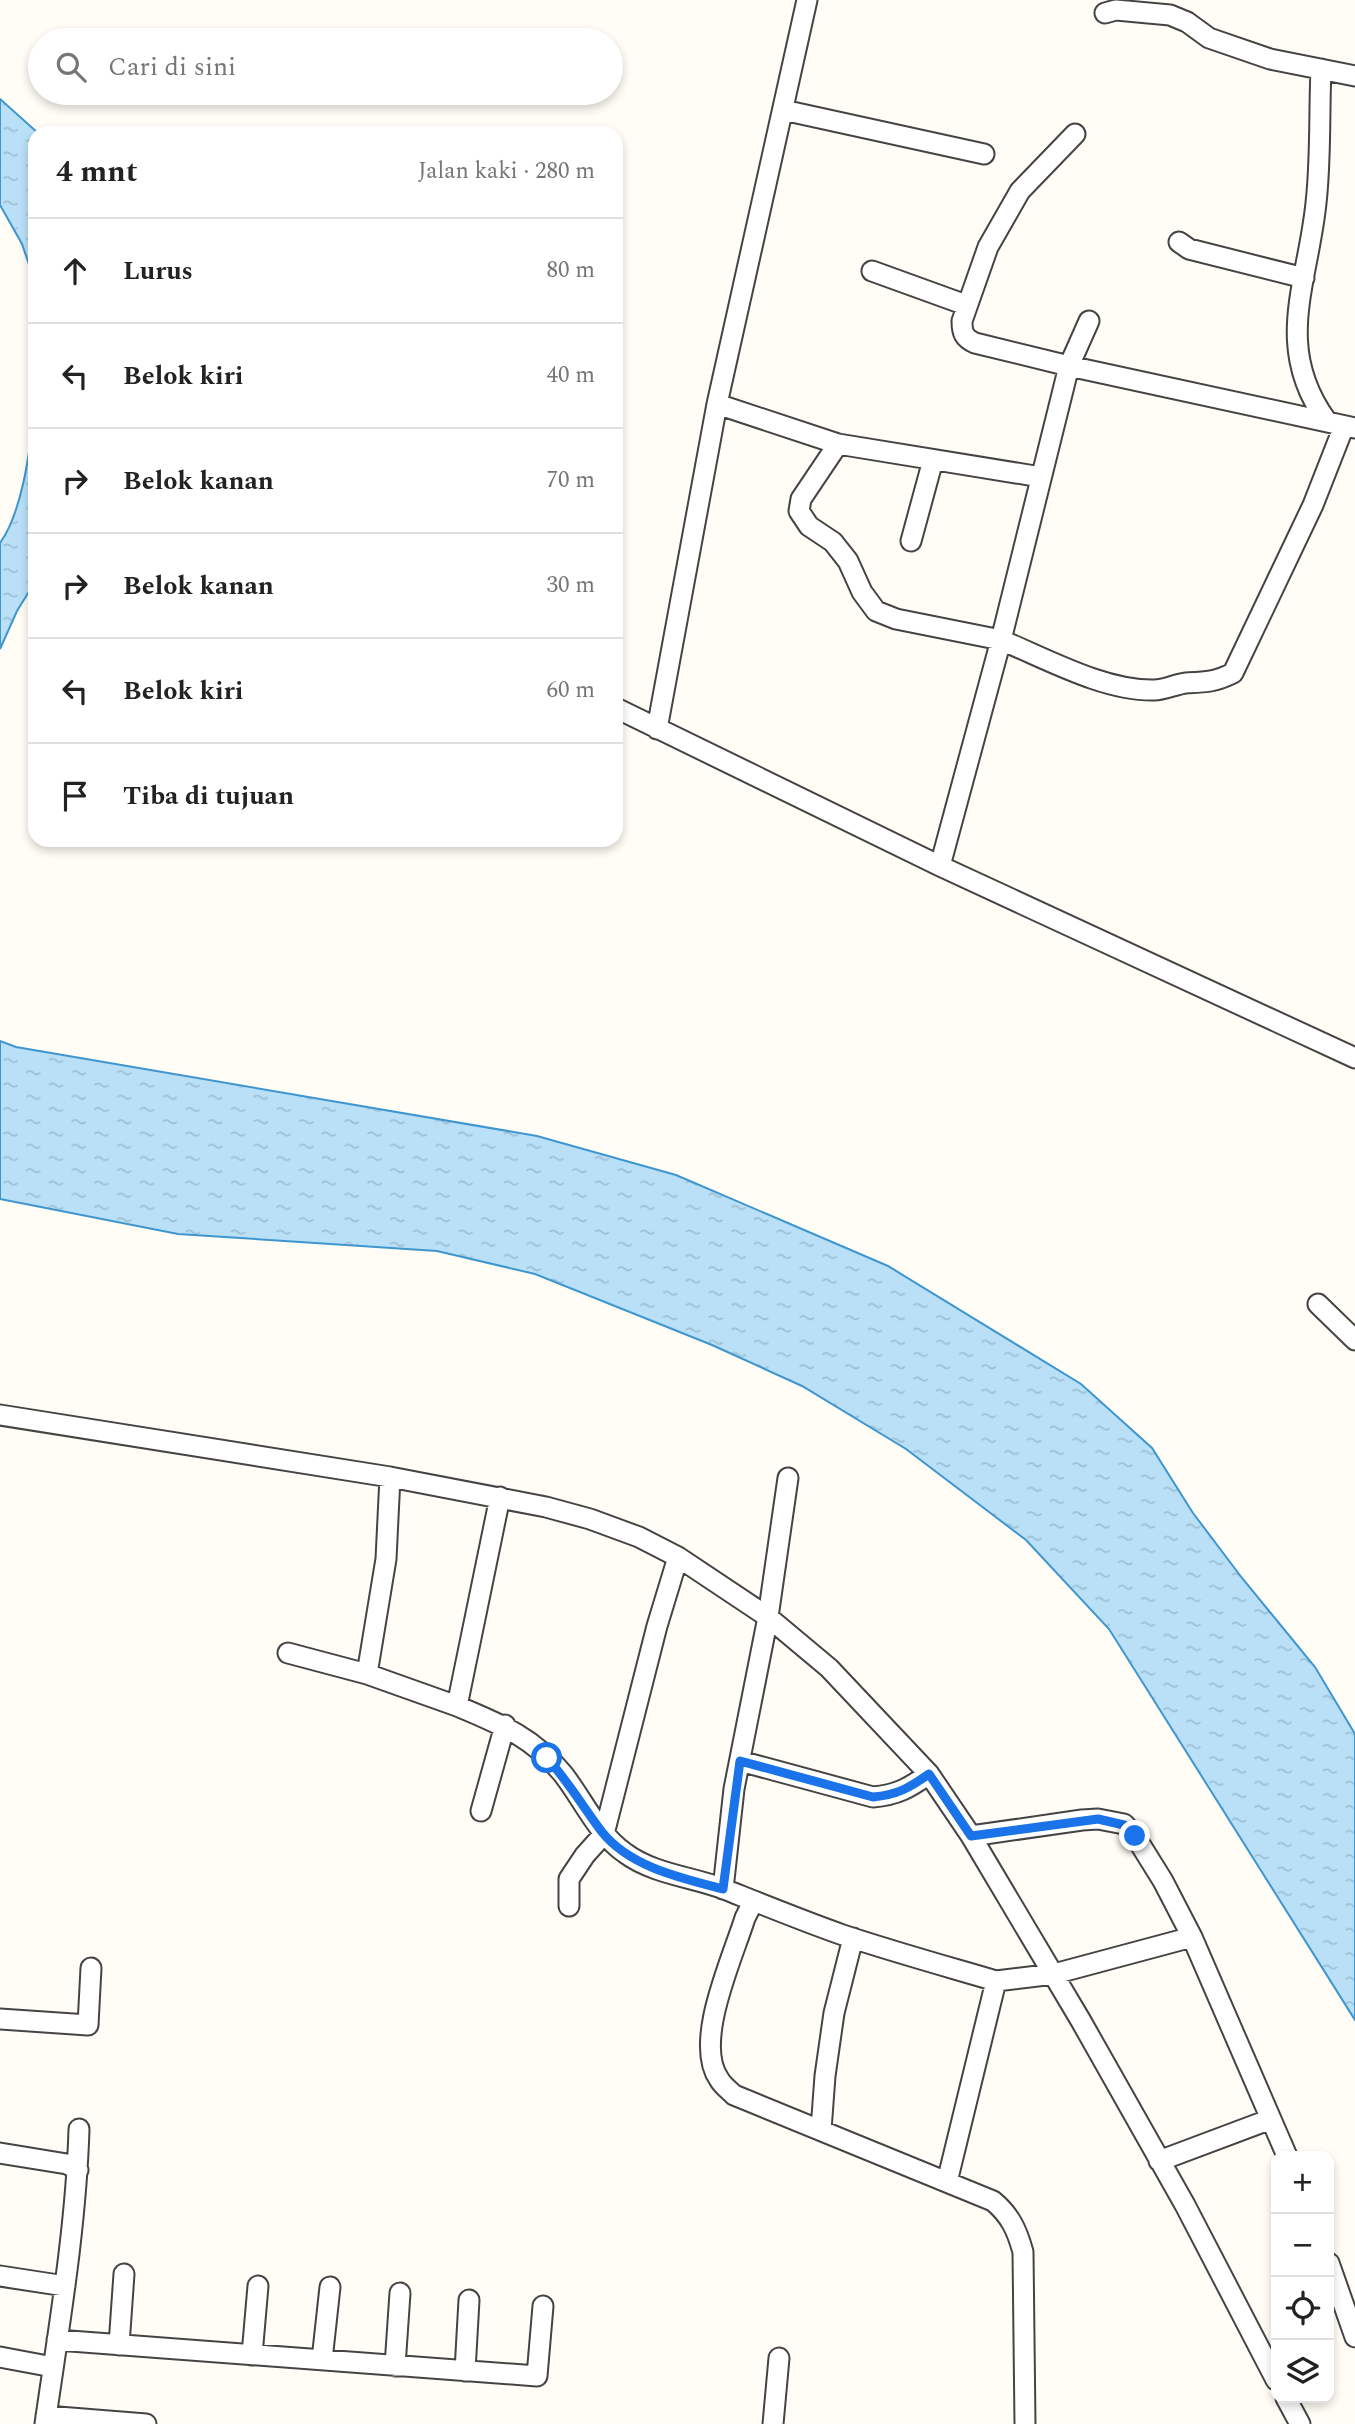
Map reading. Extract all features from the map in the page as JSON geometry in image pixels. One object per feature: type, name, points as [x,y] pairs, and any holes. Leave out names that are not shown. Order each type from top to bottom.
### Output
[{"type":"street","points":[[657,729],[717,404],[807,0]]},
{"type":"street","points":[[1105,13],[1116,10],[1170,15],[1187,22],[1209,38],[1270,59],[1355,76]]},
{"type":"street","points":[[1321,69],[1316,204],[1296,319],[1297,351],[1313,402],[1342,425]]},
{"type":"street","points":[[783,110],[984,154]]},
{"type":"street","points":[[1075,134],[1020,191],[988,247],[962,321],[962,331],[966,338],[975,343],[1069,366],[1342,425]]},
{"type":"street","points":[[1179,242],[1189,249],[1304,278]]},
{"type":"street","points":[[873,271],[967,304]]},
{"type":"street","points":[[940,866],[1001,640],[1069,366],[1089,321]]},
{"type":"street","points":[[717,404],[838,444],[1041,477]]},
{"type":"street","points":[[838,444],[801,499],[799,511],[809,526],[833,542],[848,561],[862,592],[876,611],[896,619],[1001,640],[1120,687],[1156,690],[1187,683],[1209,682],[1233,673],[1313,505],[1342,425]]},
{"type":"street","points":[[911,541],[933,460]]},
{"type":"street","points":[[623,712],[940,866],[1355,1058]]},
{"type":"street","points":[[1318,1304],[1355,1340]]},
{"type":"street","points":[[0,1415],[390,1477],[500,1497],[590,1519],[639,1537],[678,1557],[768,1617],[829,1668],[929,1774],[971,1836],[1054,1974],[1185,2205],[1271,2369]]},
{"type":"street","points":[[367,1674],[386,1559],[390,1477]]},
{"type":"street","points":[[723,1889],[740,1761],[768,1617],[788,1478]]},
{"type":"street","points":[[457,1706],[500,1497]]},
{"type":"street","points":[[569,1906],[569,1879],[584,1855],[604,1834],[657,1626],[678,1557]]},
{"type":"street","points":[[288,1653],[367,1674],[505,1726],[532,1743],[555,1766],[604,1834],[626,1855],[676,1877],[723,1889],[853,1938],[996,1981],[1054,1974],[1192,1937]]},
{"type":"street","points":[[481,1811],[505,1726]]},
{"type":"street","points":[[740,1761],[873,1797],[891,1796],[929,1774]]},
{"type":"street","points":[[971,1836],[1098,1819],[1124,1825],[1135,1836],[1163,1881],[1192,1937],[1285,2151]]},
{"type":"street","points":[[752,1902],[712,2017],[712,2061],[718,2078],[734,2095],[993,2201],[1006,2212],[1016,2229],[1023,2252],[1025,2424]]},
{"type":"street","points":[[821,2130],[834,2013],[853,1938]]},
{"type":"street","points":[[0,2019],[88,2025],[91,1968]]},
{"type":"street","points":[[947,2182],[996,1981]]},
{"type":"street","points":[[1158,2161],[1271,2119]]},
{"type":"street","points":[[79,2129],[78,2170],[65,2286],[45,2420],[146,2424]]},
{"type":"street","points":[[0,2153],[67,2164],[78,2170]]},
{"type":"street","points":[[119,2345],[124,2274]]},
{"type":"street","points":[[0,2276],[65,2286]]},
{"type":"street","points":[[1334,2277],[1355,2337]]},
{"type":"street","points":[[253,2355],[258,2286]]},
{"type":"street","points":[[322,2360],[330,2287]]},
{"type":"street","points":[[395,2366],[400,2293]]},
{"type":"street","points":[[465,2371],[469,2300]]},
{"type":"street","points":[[57,2340],[537,2376],[543,2306]]},
{"type":"street","points":[[0,2357],[53,2367]]},
{"type":"street","points":[[773,2424],[779,2358]]},
{"type":"street","points":[[1289,2403],[1300,2424]]},
{"type":"water","points":[[0,99],[30,126],[28,126],[28,262],[22,244],[0,205]]},
{"type":"water","points":[[28,460],[28,593],[0,649],[0,543],[8,530],[20,497]]},
{"type":"water","points":[[0,1041],[16,1047],[537,1136],[676,1175],[888,1266],[1081,1384],[1152,1448],[1193,1513],[1315,1667],[1355,1734],[1355,2020],[1109,1629],[1026,1540],[906,1449],[802,1386],[712,1345],[535,1274],[437,1251],[178,1234],[0,1199]]},
{"type":"route","points":[[547,1758],[563,1775],[604,1834],[626,1855],[676,1877],[723,1889],[734,1789],[740,1761],[873,1797],[891,1796],[929,1774],[971,1836],[1098,1819],[1124,1825],[1135,1836]]}]
